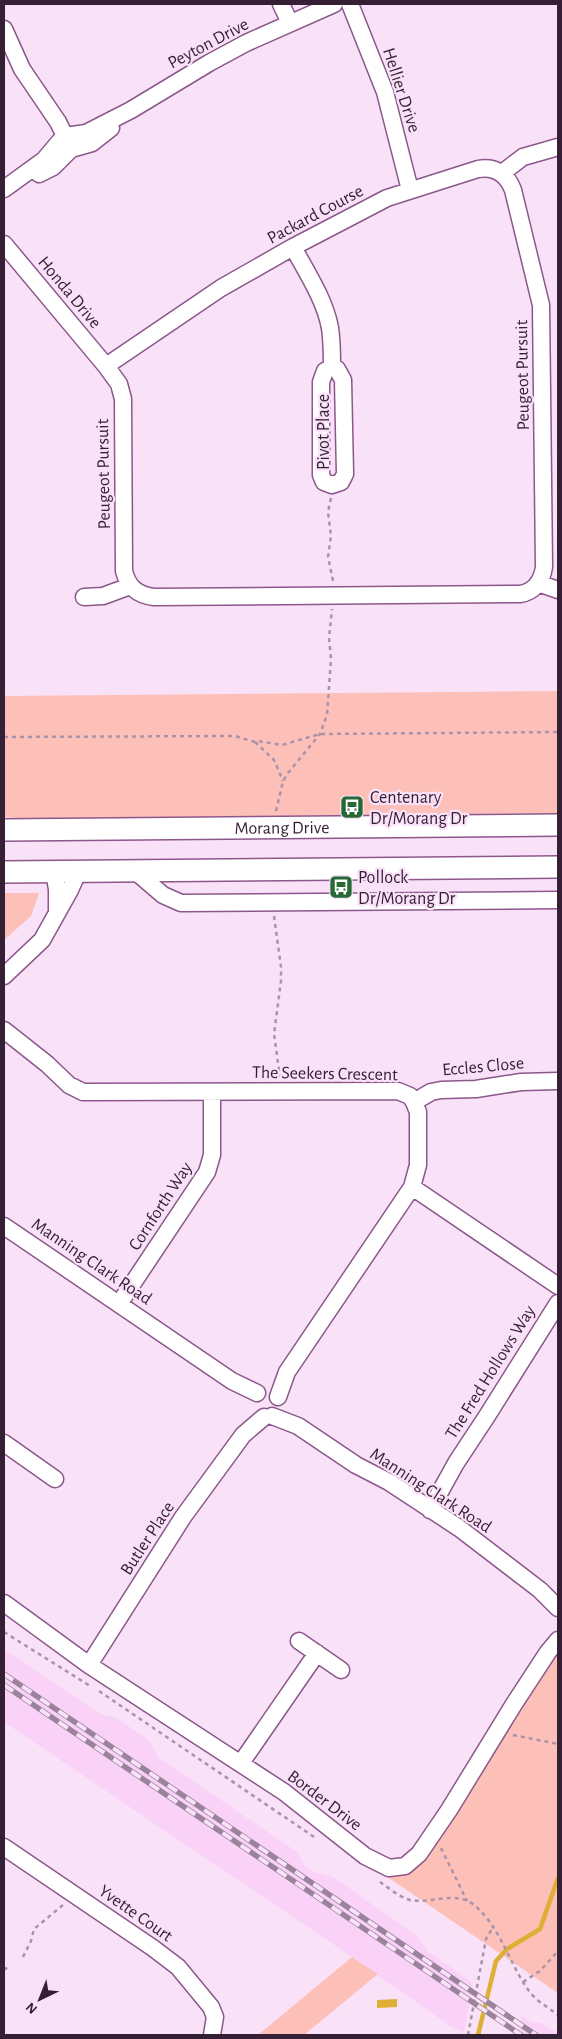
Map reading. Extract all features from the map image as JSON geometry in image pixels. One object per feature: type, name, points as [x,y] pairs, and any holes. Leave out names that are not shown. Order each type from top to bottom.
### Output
[{"type":"main road","name":"Morang Drive","points":[[4,830],[558,825]]},
{"type":"main road","points":[[4,872],[558,867]]},
{"type":"street","points":[[281,4],[290,23]]},
{"type":"street","name":"Peyton Drive","points":[[5,188],[53,167],[66,141],[92,143],[132,110],[209,64],[290,23],[334,4]]},
{"type":"street","name":"Hellier Drive","points":[[350,4],[385,92],[410,190]]},
{"type":"street","points":[[4,29],[22,69],[66,141]]},
{"type":"street","points":[[502,174],[523,157],[558,147]]},
{"type":"street","name":"Packard Course","points":[[106,366],[240,276],[387,198],[486,168],[491,168],[502,174]]},
{"type":"street","name":"Peugeot Pursuit","points":[[502,174],[513,190],[540,305],[544,568],[538,583]]},
{"type":"street","name":"Honda Drive","points":[[4,244],[106,366]]},
{"type":"street","name":"Pivot Place","points":[[293,247],[328,318],[332,367]]},
{"type":"street","name":"Peugeot Pursuit","points":[[106,366],[119,384],[122,400],[124,571],[130,586]]},
{"type":"street","name":"Pivot Place","points":[[332,367],[337,369],[343,380],[345,468],[344,479],[332,486],[324,482],[321,475],[321,382],[325,371],[332,367]]},
{"type":"street","points":[[84,597],[103,596],[130,586],[139,594],[154,598],[520,594],[529,592],[538,583],[558,590]]},
{"type":"street","points":[[135,871],[163,895],[181,903],[558,900]]},
{"type":"street","points":[[54,872],[57,889],[57,914]]},
{"type":"street","points":[[4,976],[42,940],[78,872]]},
{"type":"street","name":"The Seekers Crescent","points":[[4,1030],[75,1089],[97,1093],[398,1091],[410,1096],[418,1112],[418,1165],[417,1176],[412,1187],[265,1404]]},
{"type":"street","name":"Eccles Close","points":[[414,1102],[431,1092],[441,1090],[476,1089],[521,1082],[558,1080]]},
{"type":"street","name":"Cornforth Way","points":[[119,1304],[207,1172],[212,1155],[212,1092]]},
{"type":"street","points":[[412,1187],[558,1286]]},
{"type":"street","name":"Manning Clark Road","points":[[4,1226],[356,1465],[389,1482],[458,1528],[540,1590],[558,1608]]},
{"type":"street","name":"The Fred Hollows Way","points":[[426,1507],[487,1416],[558,1303]]},
{"type":"street","name":"Butler Place","points":[[89,1665],[183,1517],[244,1436],[265,1404]]},
{"type":"street","points":[[5,1448],[27,1460],[55,1480]]},
{"type":"street","name":"Manning Clark Road","points":[[540,1590],[558,1598]]},
{"type":"street","name":"Border Drive","points":[[4,1603],[89,1665],[284,1792],[349,1844],[382,1866],[396,1868],[405,1866],[419,1854],[431,1837],[557,1639]]},
{"type":"street","points":[[299,1641],[341,1670]]},
{"type":"street","points":[[240,1763],[318,1653]]},
{"type":"street","name":"Yvette Court","points":[[4,1847],[178,1967],[211,2007],[215,2017],[212,2035]]},
{"type":"path","points":[[274,828],[276,807],[283,781],[292,765],[320,734],[329,707],[333,596],[328,557],[331,536],[328,512],[332,486]]},
{"type":"path","points":[[4,737],[235,736],[255,742],[282,745],[320,734],[558,732]]},
{"type":"path","points":[[255,742],[274,760],[283,781]]},
{"type":"path","points":[[274,902],[273,921],[281,967],[274,1034],[280,1078]]},
{"type":"path","points":[[499,1728],[518,1738],[558,1744]]},
{"type":"path","points":[[431,1837],[438,1843],[450,1864],[467,1900]]},
{"type":"path","points":[[23,1957],[34,1930],[64,1904]]},
{"type":"path","points":[[468,2035],[486,1939],[493,1927]]},
{"type":"path","points":[[523,1982],[540,1971],[558,1951]]},
{"type":"path","points":[[4,1970],[9,1966]]},
{"type":"path","points":[[536,1999],[558,2014]]},
{"type":"shaded area","points":[[558,691],[558,813],[32,819],[4,817],[4,696]]},
{"type":"shaded area","points":[[4,893],[39,893],[31,916],[4,940]]},
{"type":"shaded area","points":[[558,1648],[558,1993],[383,1874],[400,1876],[410,1871],[423,1859]]},
{"type":"shaded area","points":[[4,1649],[101,1714],[115,1717],[149,1740],[158,1757],[297,1852],[304,1865],[314,1872],[333,1877],[416,1935],[429,1952],[473,1983],[464,2033],[450,2026],[352,1957],[4,1722]]},
{"type":"shaded area","points":[[352,1957],[378,1974],[304,2035],[258,2035]]},
{"type":"shaded area","points":[[397,1999],[397,2007],[377,2008],[377,2000]]},
{"type":"shaded area","points":[[522,2016],[531,2022],[541,2023],[558,2033],[558,2035],[518,2035]]},
{"type":"waterway","points":[[478,2035],[496,1961],[507,1949],[540,1929],[558,1878]]},
{"type":"railway","points":[[4,1674],[536,2035]]},
{"type":"railway","points":[[4,1685],[521,2035]]},
{"type":"place","name":"Centenary Dr/Morang Dr","points":[[352,807]]},
{"type":"place","name":"Pollock Dr/Morang Dr","points":[[341,887]]}]
